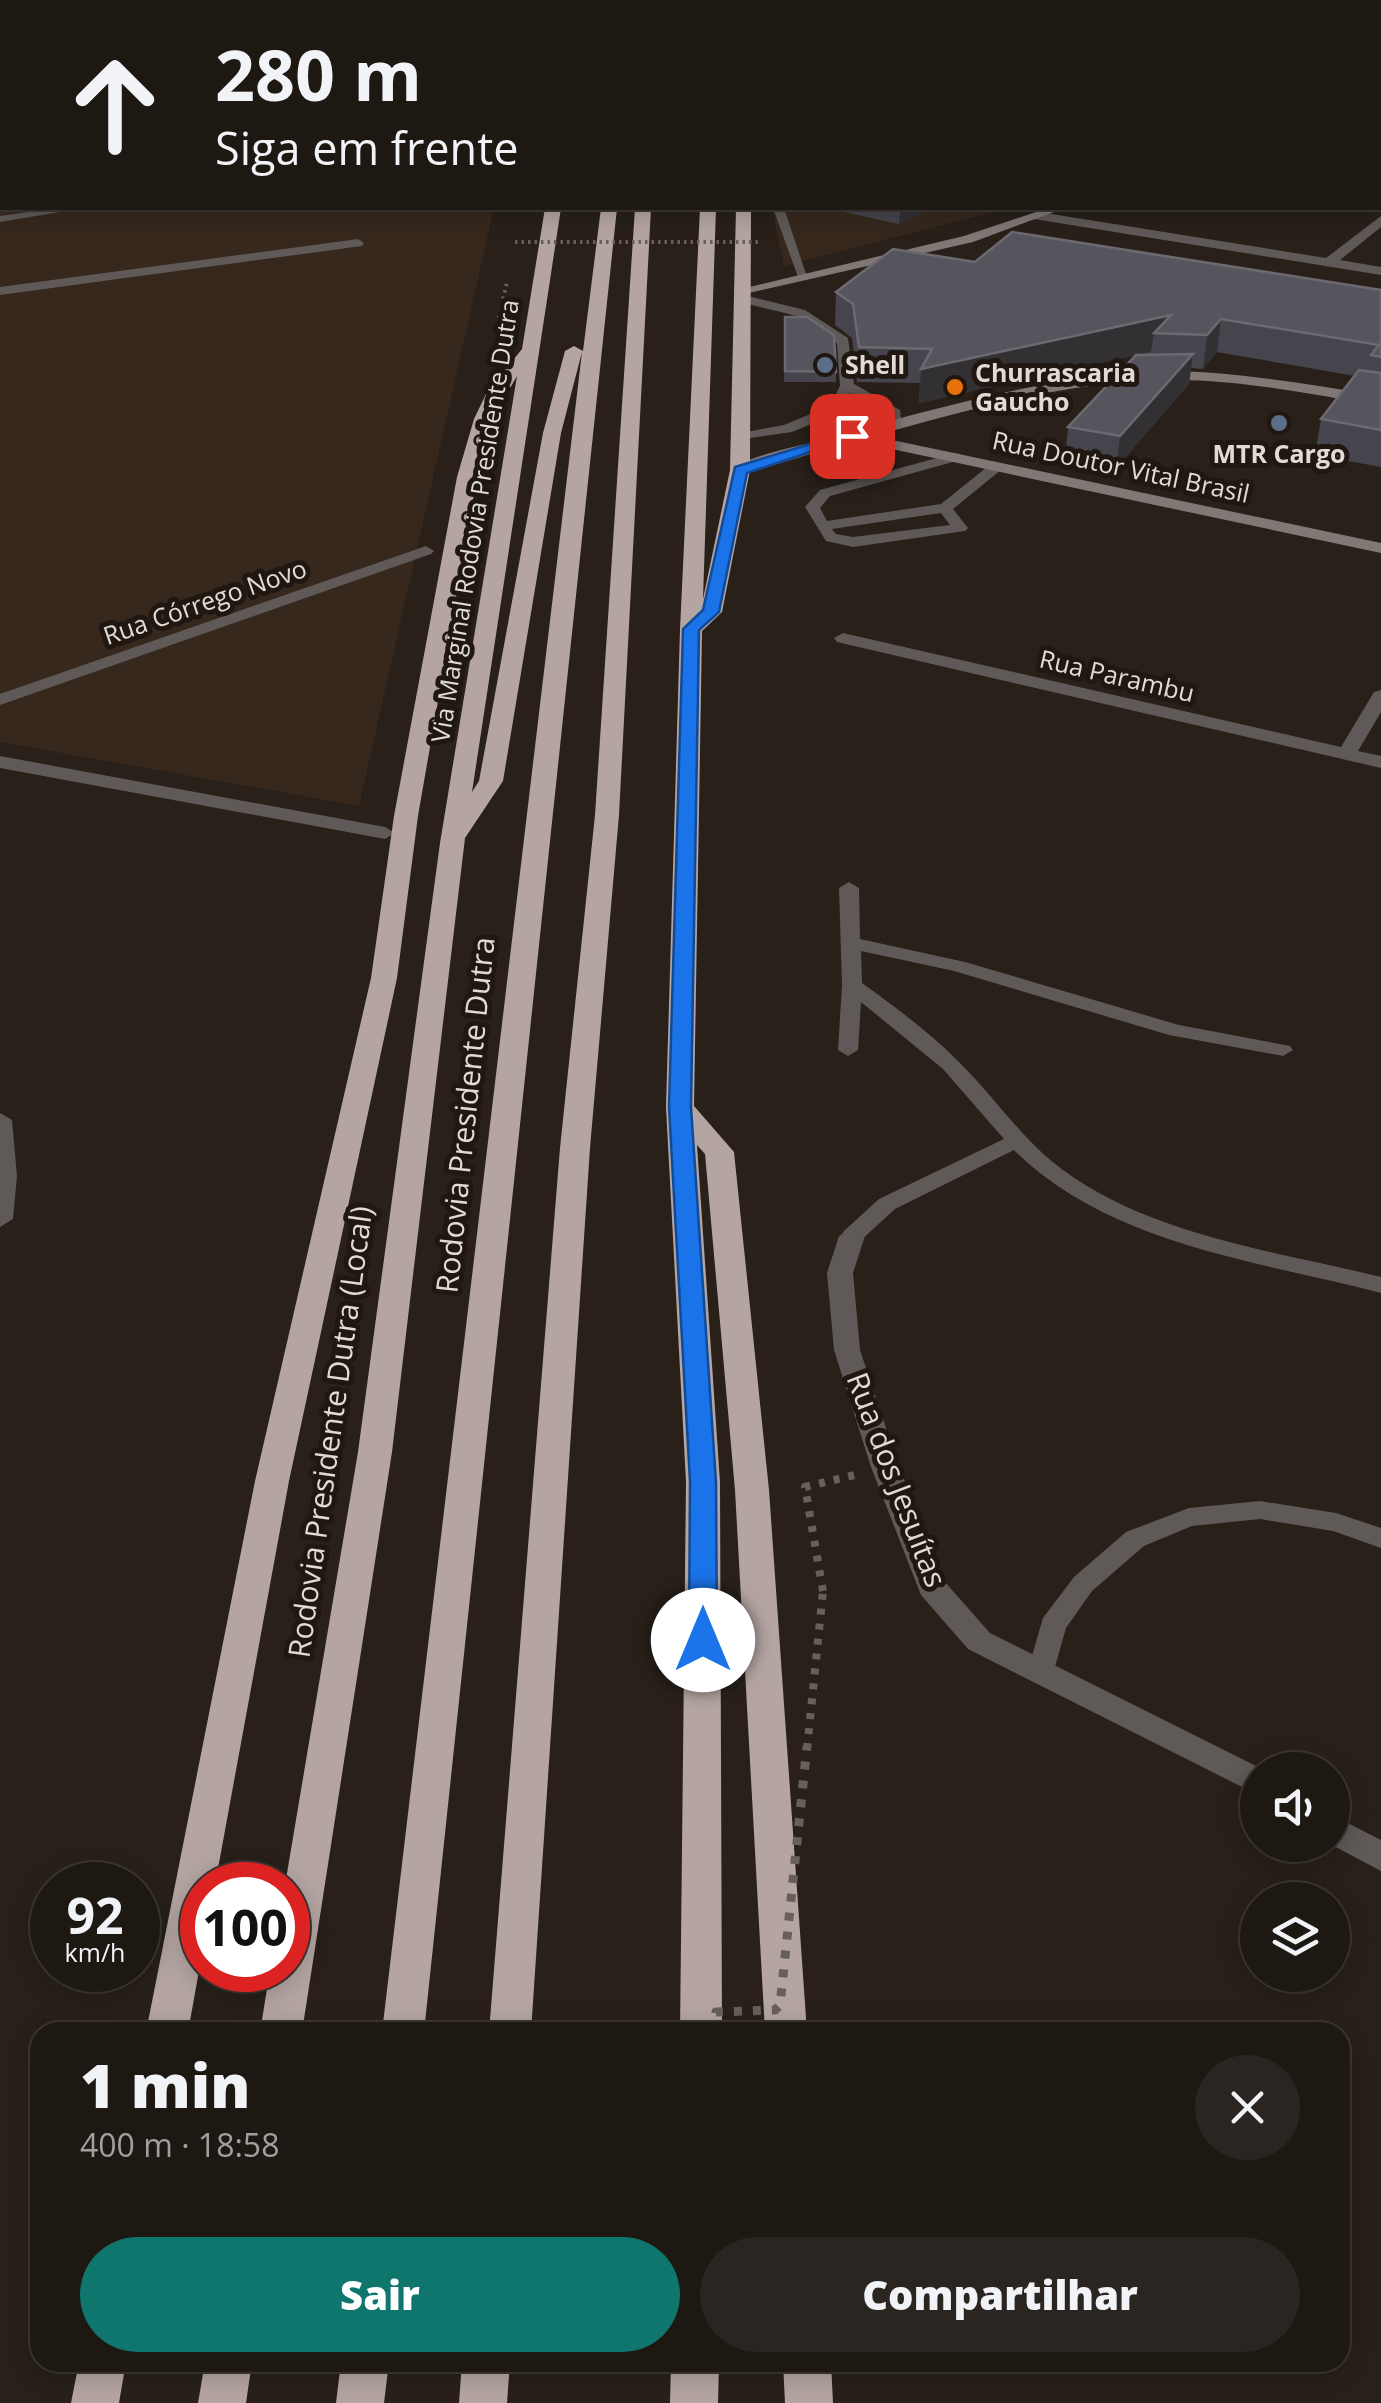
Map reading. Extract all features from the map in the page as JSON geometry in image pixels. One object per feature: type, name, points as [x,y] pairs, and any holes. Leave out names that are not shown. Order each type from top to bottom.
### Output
[{"type":"highway","name":"Via Marginal Rodovia Presidente Dutra","points":[[452,842],[553,210]]},
{"type":"highway","name":"Rodovia Presidente Dutra","points":[[405,2022],[609,210]]},
{"type":"highway","points":[[511,2022],[575,1148],[606,814],[643,210]]},
{"type":"highway","points":[[701,2022],[703,1482],[680,1107],[691,629],[708,210]]},
{"type":"highway","points":[[691,629],[710,612],[740,470],[743,210]]},
{"type":"highway","points":[[452,842],[492,781],[552,433],[570,377],[587,271],[602,248]]},
{"type":"highway","points":[[169,2022],[272,1481],[384,978],[406,816],[467,477],[489,407],[530,347]]},
{"type":"highway","name":"Rodovia Presidente Dutra (Local)","points":[[283,2022],[375,1452],[452,842]]},
{"type":"highway","points":[[680,1107],[719,1152],[752,1490],[785,2022]]},
{"type":"highway","points":[[95,2403],[101,2372]]},
{"type":"highway","points":[[222,2403],[227,2372]]},
{"type":"highway","points":[[360,2403],[364,2372]]},
{"type":"highway","points":[[483,2403],[485,2372]]},
{"type":"highway","points":[[694,2403],[695,2372]]},
{"type":"highway","points":[[807,2372],[809,2403]]},
{"type":"street","points":[[740,294],[968,238],[1054,210]]},
{"type":"street","points":[[1038,216],[1381,271]]},
{"type":"street","points":[[1330,262],[1381,220]]},
{"type":"street","points":[[740,470],[852,436],[1055,386],[1169,375],[1226,378],[1381,401]]},
{"type":"street","name":"Rua Doutor Vital Brasil","points":[[852,436],[1381,548]]},
{"type":"street","points":[[740,440],[800,450]]},
{"type":"street","name":"Rua Parambu","points":[[842,638],[1381,762]]},
{"type":"street","points":[[1346,754],[1381,696]]},
{"type":"street","points":[[0,762],[385,833]]},
{"type":"street","points":[[0,1120],[5,1176],[0,1219]]},
{"type":"street","name":"Rua dos Jesuítas","points":[[852,1236],[840,1273],[847,1350],[932,1587],[979,1641],[1240,1773]]},
{"type":"street","points":[[1350,1839],[1381,1857]]},
{"type":"lane","points":[[0,220],[65,210]]},
{"type":"lane","points":[[779,210],[804,278]]},
{"type":"lane","points":[[0,291],[358,244]]},
{"type":"lane","points":[[740,294],[801,313],[843,341],[847,386],[836,409],[788,429],[740,440]]},
{"type":"lane","points":[[847,386],[896,413],[898,424]]},
{"type":"lane","points":[[944,508],[960,528],[852,542],[831,538],[812,507],[825,493],[955,457]]},
{"type":"lane","points":[[822,526],[944,508],[996,466]]},
{"type":"lane","name":"Rua Córrego Novo","points":[[0,700],[426,551]]},
{"type":"lane","points":[[848,1050],[852,986],[849,888]]},
{"type":"lane","points":[[848,942],[958,966],[1176,1030],[1282,1050]]},
{"type":"lane","points":[[852,986],[916,1034],[962,1077],[1014,1142],[1072,1187],[1179,1232],[1381,1285]]},
{"type":"lane","points":[[852,1236],[887,1204],[1014,1142]]},
{"type":"lane","points":[[1040,1673],[1053,1625],[1083,1584],[1135,1539],[1189,1516],[1260,1510],[1336,1522],[1381,1538]]},
{"type":"path","points":[[516,242],[760,242]]},
{"type":"path","points":[[715,2022],[716,2012],[775,2010],[780,2005],[823,1590],[806,1487],[886,1467]]},
{"type":"shaded area","points":[[0,210],[494,210],[359,806],[0,742]]},
{"type":"shaded area","points":[[772,210],[1000,210],[784,266]]},
{"type":"building","points":[[1012,232],[1381,290],[1381,357],[1371,355],[1379,345],[1221,319],[1207,335],[1154,333],[1171,315],[921,369],[932,349],[859,347],[853,304],[836,292],[893,249],[975,262]]},
{"type":"building","points":[[785,317],[807,317],[834,335],[836,372],[785,371]]},
{"type":"building","points":[[1193,354],[1120,436],[1068,427],[1136,355]]},
{"type":"building","points":[[1359,370],[1381,373],[1381,430],[1321,419]]},
{"type":"place","name":"Shell","points":[[825,365]]},
{"type":"place","name":"Churrascaria Gaucho","points":[[955,387]]},
{"type":"place","name":"MTR Cargo","points":[[1279,423]]},
{"type":"route","points":[[703,1640],[703,1482],[680,1107],[691,629],[710,612],[740,470],[852,436]]}]
